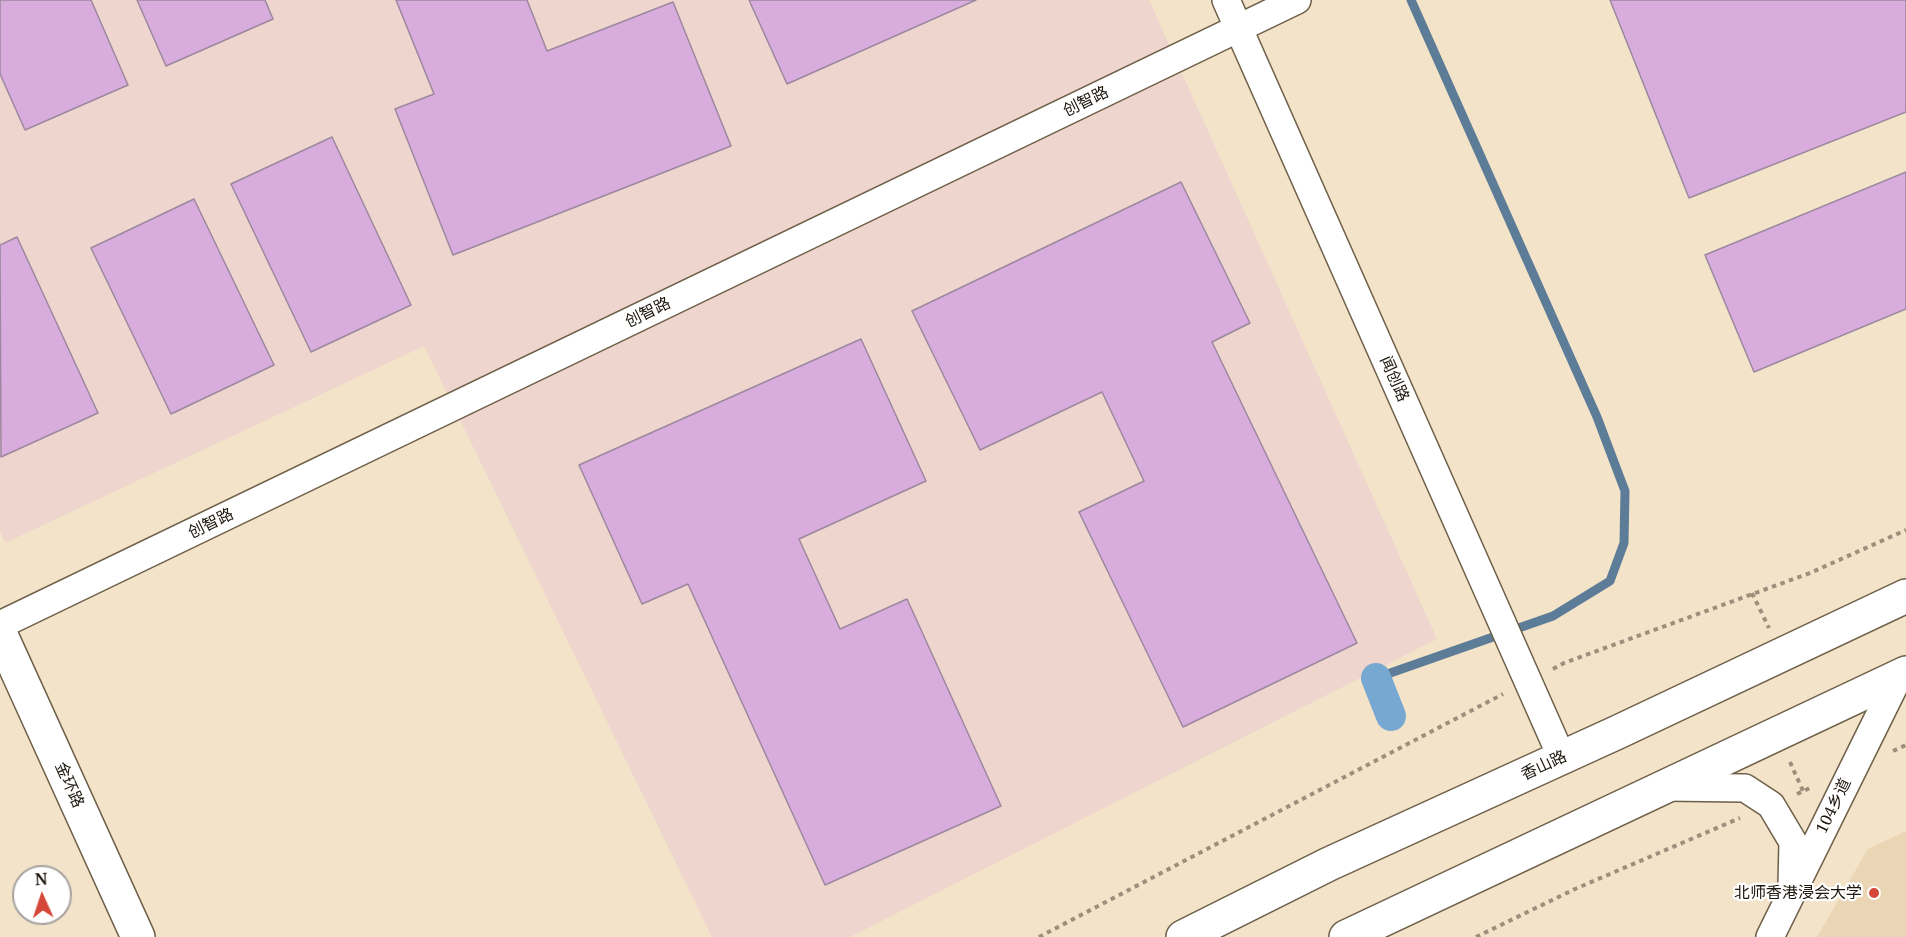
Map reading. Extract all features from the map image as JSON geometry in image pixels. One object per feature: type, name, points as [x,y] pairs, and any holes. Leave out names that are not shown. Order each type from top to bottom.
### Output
[{"type":"main road","name":"香山路","points":[[1183,937],[1329,864],[1562,758],[1906,596]]},
{"type":"main road","name":"金环路","points":[[0,633],[138,937]]},
{"type":"main road","points":[[1346,937],[1902,674]]},
{"type":"street","name":"闻创路","points":[[1226,0],[1562,758]]},
{"type":"street","name":"创智路","points":[[0,626],[1297,0]]},
{"type":"street","name":"104乡道","points":[[1770,937],[1902,674]]},
{"type":"street","points":[[1665,787],[1745,788],[1771,805],[1793,842],[1792,892]]},
{"type":"path","points":[[1039,937],[1564,663],[1810,573],[1906,530]]},
{"type":"path","points":[[1752,593],[1781,655]]},
{"type":"path","points":[[1778,734],[1803,791]]},
{"type":"path","points":[[1476,937],[1575,889],[1906,745]]},
{"type":"shaded area","points":[[0,0],[1149,0],[1437,639],[850,937],[712,937],[424,346],[5,543],[0,531]]},
{"type":"shaded area","name":"北师香港浸会大学","points":[[1906,831],[1906,937],[1817,937],[1868,849]]},
{"type":"building","points":[[0,0],[91,0],[128,85],[25,130],[0,74]]},
{"type":"building","points":[[137,0],[265,0],[273,19],[166,66]]},
{"type":"building","points":[[396,0],[527,0],[547,51],[673,2],[731,146],[453,255],[395,109],[434,94]]},
{"type":"building","points":[[749,0],[976,0],[787,84]]},
{"type":"building","points":[[1610,0],[1906,0],[1906,112],[1689,198]]},
{"type":"building","points":[[332,137],[411,305],[311,352],[231,184]]},
{"type":"building","points":[[1906,172],[1906,309],[1754,372],[1705,255]]},
{"type":"building","points":[[1181,182],[1250,323],[1212,342],[1357,643],[1183,727],[1079,512],[1144,481],[1102,392],[980,450],[912,311]]},
{"type":"building","points":[[194,199],[274,365],[171,414],[91,248]]},
{"type":"building","points":[[17,237],[98,413],[1,457],[0,245]]},
{"type":"building","points":[[861,339],[926,481],[799,539],[840,629],[907,599],[1001,806],[825,885],[688,584],[642,604],[579,465]]},
{"type":"waterway","points":[[1376,678],[1553,616],[1610,581],[1624,543],[1625,491],[1597,417],[1411,0]]},
{"type":"waterway","points":[[1376,678],[1391,716]]},
{"type":"place","name":"北师香港浸会大学","points":[[1874,893]]}]
